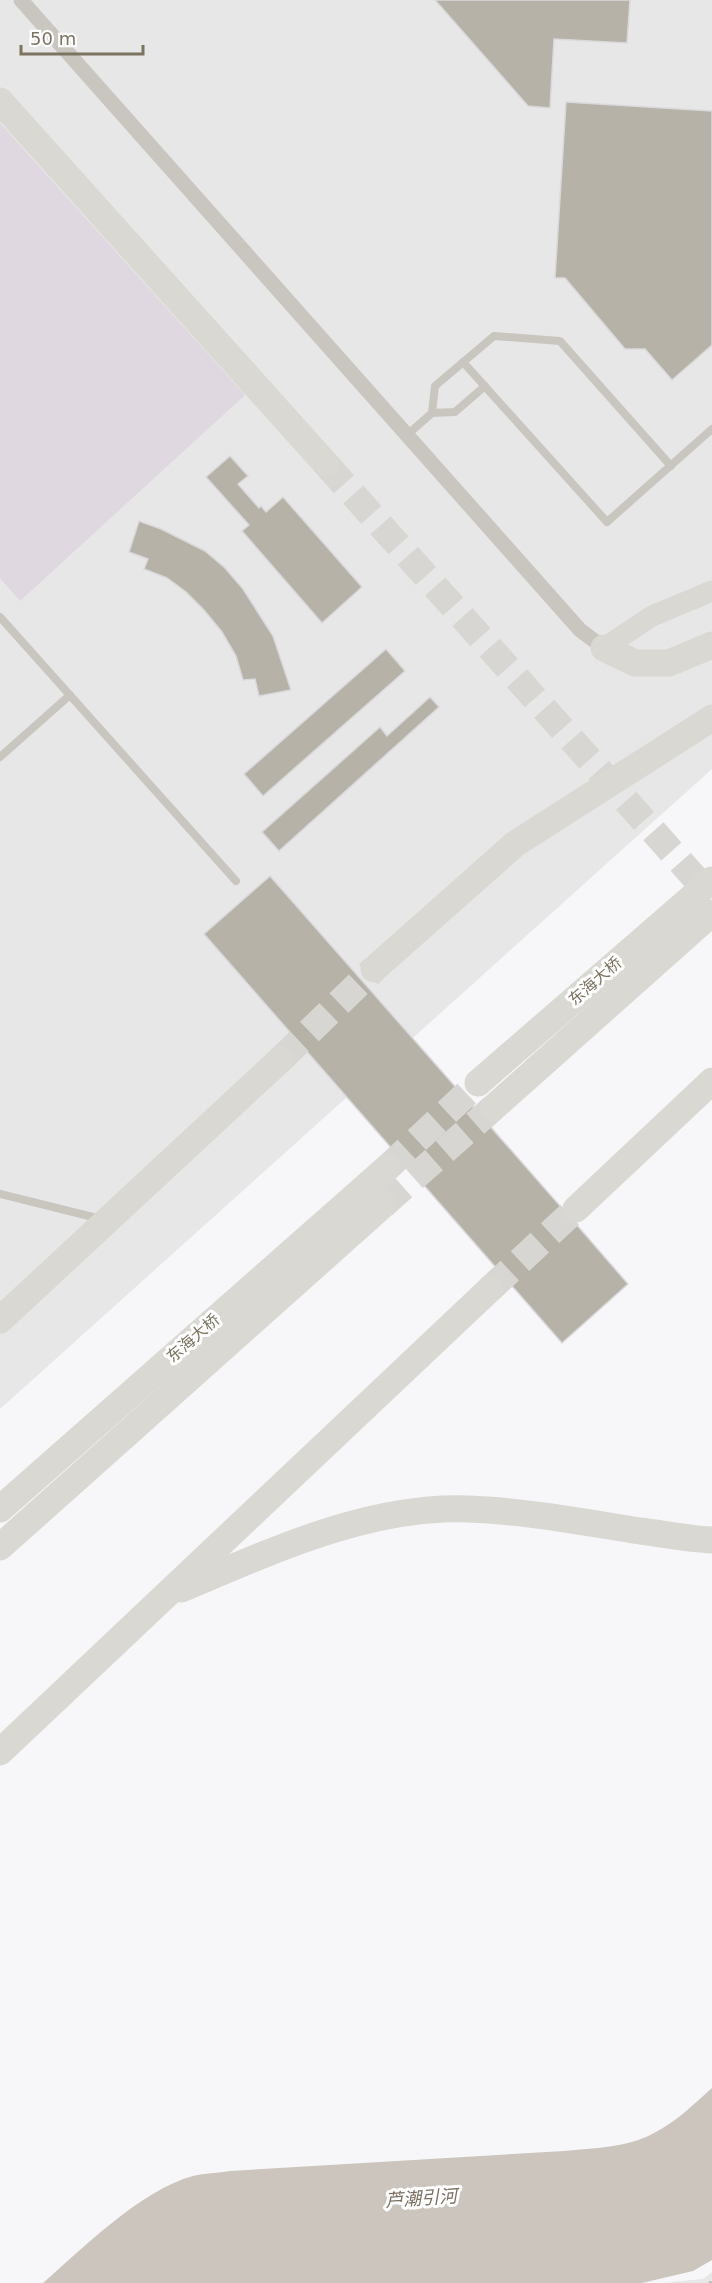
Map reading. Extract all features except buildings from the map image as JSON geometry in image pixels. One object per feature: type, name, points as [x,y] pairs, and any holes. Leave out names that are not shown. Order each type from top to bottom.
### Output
[{"type":"highway","points":[[0,101],[326,464]]},
{"type":"highway","points":[[604,648],[635,663],[669,663],[712,645]]},
{"type":"highway","points":[[374,969],[515,844],[712,718]]},
{"type":"highway","name":"东海大桥","points":[[478,1083],[712,880]]},
{"type":"highway","name":"东海大桥","points":[[493,1108],[712,913]]},
{"type":"highway","points":[[0,1320],[280,1060]]},
{"type":"highway","points":[[576,1209],[712,1081]]},
{"type":"highway","name":"东海大桥","points":[[0,1509],[387,1168]]},
{"type":"highway","name":"东海大桥","points":[[0,1547],[383,1205]]},
{"type":"highway","points":[[0,1752],[490,1289]]},
{"type":"highway","points":[[166,1596],[282,1548],[357,1522],[432,1510],[467,1509],[529,1515],[712,1539]]},
{"type":"main road","points":[[604,648],[652,616],[712,591]]},
{"type":"street","points":[[21,0],[580,630],[604,648]]},
{"type":"lane","points":[[432,413],[435,386],[494,336],[560,341],[670,466]]},
{"type":"lane","points":[[463,362],[608,522],[712,429]]},
{"type":"lane","points":[[407,435],[432,413],[455,412],[484,386]]},
{"type":"lane","points":[[0,617],[236,880]]},
{"type":"lane","points":[[0,757],[70,695]]},
{"type":"lane","points":[[0,1194],[105,1221]]},
{"type":"shaded area","points":[[0,0],[712,0],[712,769],[0,1409]]},
{"type":"shaded area","points":[[0,123],[245,395],[20,601],[0,578]]},
{"type":"shaded area","points":[[712,2272],[712,2283],[661,2283],[703,2279]]},
{"type":"water","name":"芦潮引河","points":[[712,2088],[712,2260],[693,2271],[642,2283],[43,2283],[94,2237],[133,2207],[173,2183],[193,2176],[230,2171],[564,2151],[610,2146],[633,2142],[662,2129]]},
{"type":"tunnel","points":[[326,464],[712,897]]},
{"type":"tunnel","points":[[280,1060],[374,969]]},
{"type":"tunnel","points":[[387,1168],[478,1083]]},
{"type":"tunnel","points":[[383,1205],[493,1108]]},
{"type":"tunnel","points":[[490,1289],[576,1209]]}]
